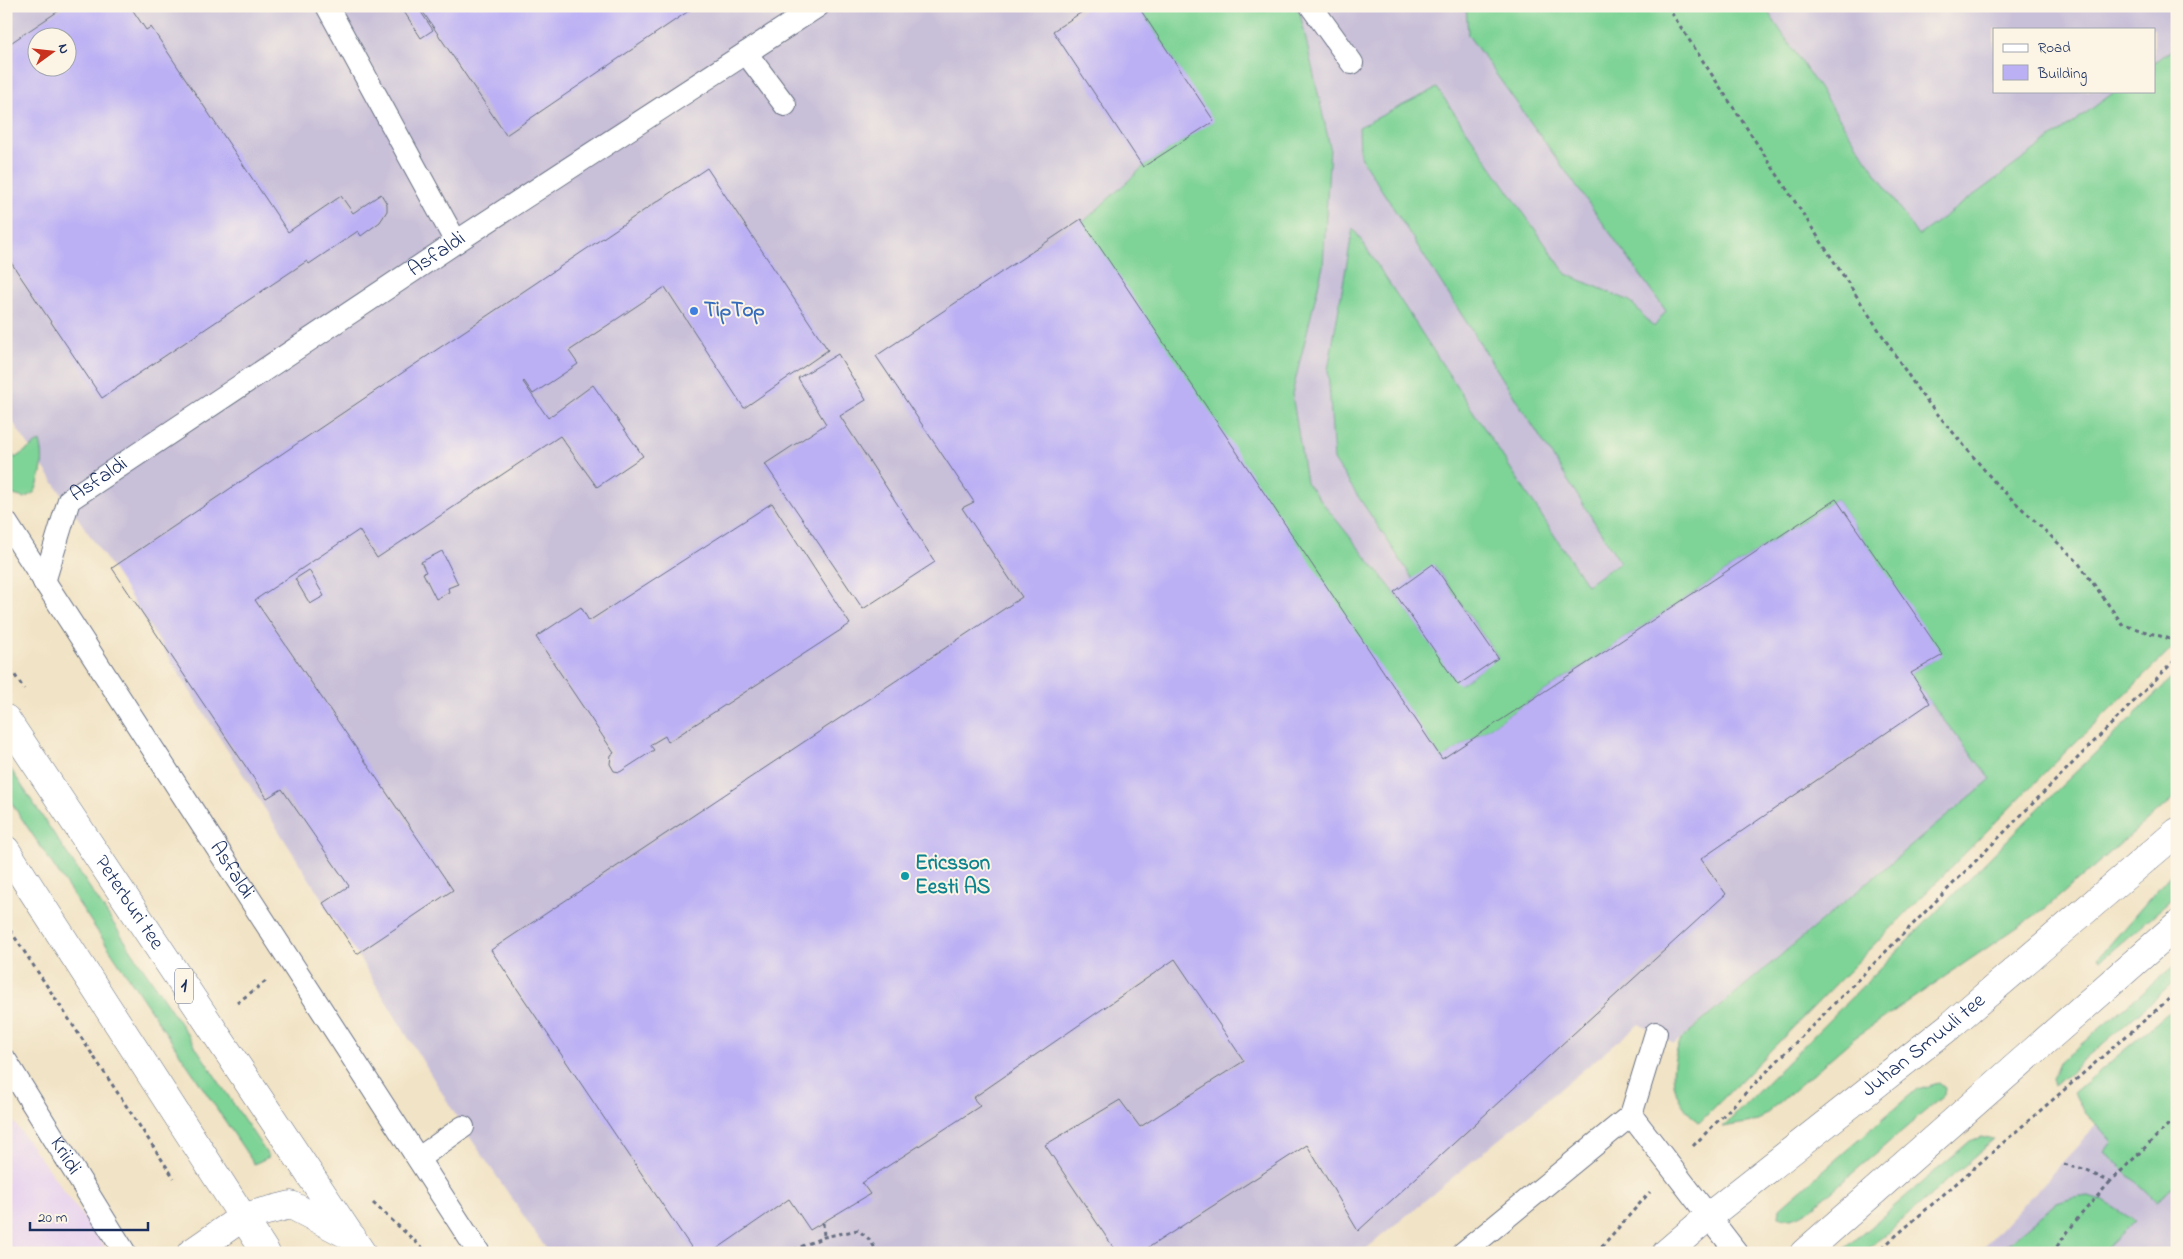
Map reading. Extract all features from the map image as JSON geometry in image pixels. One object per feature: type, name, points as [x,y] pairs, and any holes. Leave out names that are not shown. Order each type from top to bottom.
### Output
[{"type":"main road","name":"Peterburi tee","points":[[6,720],[357,1245]]},
{"type":"main road","name":"Juhan Smuuli tee","points":[[1666,1253],[1709,1216],[1950,1026],[2177,832]]},
{"type":"main road","points":[[6,850],[266,1253]]},
{"type":"main road","points":[[1804,1253],[2177,925]]},
{"type":"main road","name":"Peterburi tee","points":[[243,1217],[291,1205],[357,1245]]},
{"type":"main road","points":[[191,1253],[243,1217]]},
{"type":"lane","points":[[327,6],[456,242]]},
{"type":"lane","name":"Asfaldi","points":[[479,1253],[44,582],[69,500],[456,242],[818,6]]},
{"type":"lane","points":[[1311,6],[1352,63]]},
{"type":"lane","points":[[746,53],[785,105]]},
{"type":"lane","points":[[6,522],[44,582]]},
{"type":"lane","points":[[1463,1253],[1631,1115],[1656,1033]]},
{"type":"lane","name":"Kriidi","points":[[6,1061],[125,1253]]},
{"type":"lane","points":[[1631,1115],[1737,1253]]},
{"type":"lane","points":[[419,1158],[463,1126]]},
{"type":"path","points":[[1666,6],[1920,393],[1997,485],[2078,561],[2123,625],[2177,641]]},
{"type":"path","points":[[1596,1253],[1672,1167],[2177,658]]},
{"type":"path","points":[[6,924],[178,1184]]},
{"type":"path","points":[[234,1004],[292,962]]},
{"type":"path","points":[[1876,1253],[2177,992]]},
{"type":"path","points":[[2052,1253],[2078,1218],[2110,1182],[2177,1116]]},
{"type":"path","points":[[2064,1164],[2087,1171],[2110,1182]]},
{"type":"path","points":[[823,1223],[824,1237]]},
{"type":"path","points":[[786,1253],[824,1237],[858,1230],[870,1240],[878,1253]]},
{"type":"shaded area","points":[[6,6],[1579,6],[2015,645],[1991,779],[1674,1044],[1639,1024],[1361,1253],[549,1253],[463,1127],[357,954],[112,568],[6,412]]},
{"type":"shaded area","points":[[1764,6],[2177,6],[2177,532],[1918,237]]},
{"type":"shaded area","points":[[2177,1053],[2177,1253],[1978,1253],[2124,1096]]},
{"type":"shaded area","points":[[6,1111],[109,1253],[6,1253]]},
{"type":"green space","points":[[1138,6],[1294,6],[1300,13],[1330,147],[1323,266],[1292,394],[1306,482],[1394,592],[1459,685],[1498,657],[1434,565],[1413,579],[1334,460],[1328,370],[1353,228],[1587,585],[1620,562],[1360,156],[1359,127],[1437,88],[1566,274],[1630,301],[1654,327],[1666,311],[1468,35],[1466,6],[1764,6],[1918,236],[2115,92],[2156,92],[2156,62],[2177,46],[2177,644],[2051,766],[1699,1123],[1682,1104],[1674,1084],[1674,1063],[1681,1039],[1991,779],[1930,703],[1911,673],[1942,655],[1836,499],[1442,759],[1079,226],[1143,167],[1213,121]]},
{"type":"green space","points":[[40,441],[42,466],[35,492],[24,498],[7,493],[6,445],[15,458]]},
{"type":"green space","points":[[2177,673],[2177,795],[2047,907],[1853,1039],[1758,1121],[1723,1127],[2042,805]]},
{"type":"green space","points":[[6,762],[269,1157],[254,1164],[20,816],[6,794]]},
{"type":"green space","points":[[2177,867],[2177,895],[2101,960],[2098,958]]},
{"type":"green space","points":[[2177,963],[2177,980],[2054,1086],[2052,1079],[2059,1063]]},
{"type":"green space","points":[[2177,1005],[2177,1185],[2156,1201],[2104,1152],[2112,1142],[2082,1108],[2074,1093]]},
{"type":"green space","points":[[1939,1083],[1945,1088],[1944,1095],[1812,1208],[1792,1218],[1779,1216],[1780,1208],[1917,1089]]},
{"type":"green space","points":[[1981,1137],[1994,1140],[1864,1253],[1840,1253],[1970,1141]]},
{"type":"green space","points":[[2088,1196],[2102,1200],[2135,1221],[2102,1253],[1996,1253],[2057,1203]]},
{"type":"building","points":[[66,6],[130,6],[146,30],[151,27],[288,232],[341,196],[353,213],[381,194],[387,204],[387,211],[380,222],[361,236],[358,231],[309,264],[307,261],[102,398],[6,255],[6,46],[28,31],[28,78],[78,78],[78,28],[33,28]]},
{"type":"building","points":[[409,6],[417,6],[433,30],[421,38],[403,10]]},
{"type":"building","points":[[419,6],[696,6],[506,135]]},
{"type":"building","points":[[1091,6],[1138,6],[1214,121],[1143,167],[1053,31]]},
{"type":"building","points":[[707,168],[828,350],[744,408],[665,287],[569,351],[578,364],[533,394],[523,382],[548,418],[593,385],[643,456],[597,487],[560,436],[377,558],[359,530],[255,600],[453,890],[357,954],[323,903],[349,886],[282,789],[267,798],[112,568]]},
{"type":"building","name":"Ericsson Eesti AS","points":[[1081,219],[1442,759],[1836,499],[1943,655],[1911,673],[1930,703],[1701,859],[1726,894],[1358,1231],[1307,1145],[1140,1253],[1117,1253],[1045,1145],[1120,1100],[1140,1127],[1244,1061],[1175,959],[973,1098],[980,1106],[862,1183],[870,1194],[810,1230],[789,1199],[711,1253],[695,1253],[491,950],[1022,597],[962,508],[974,502],[876,356]]},
{"type":"building","points":[[838,354],[866,400],[840,416],[935,562],[863,609],[765,464],[826,424],[798,378]]},
{"type":"building","points":[[772,503],[850,624],[668,742],[665,736],[650,745],[654,750],[620,772],[614,771],[610,764],[611,755],[614,753],[536,637],[581,607],[589,621]]},
{"type":"building","points":[[442,551],[458,584],[448,588],[449,592],[436,599],[423,573],[426,572],[421,562]]},
{"type":"building","points":[[1433,564],[1498,658],[1458,685],[1394,592]]},
{"type":"building","points":[[309,570],[324,596],[310,604],[295,579]]},
{"type":"place","name":"TipTop","points":[[694,311]]},
{"type":"place","name":"Ericsson Eesti AS","points":[[905,876]]}]
